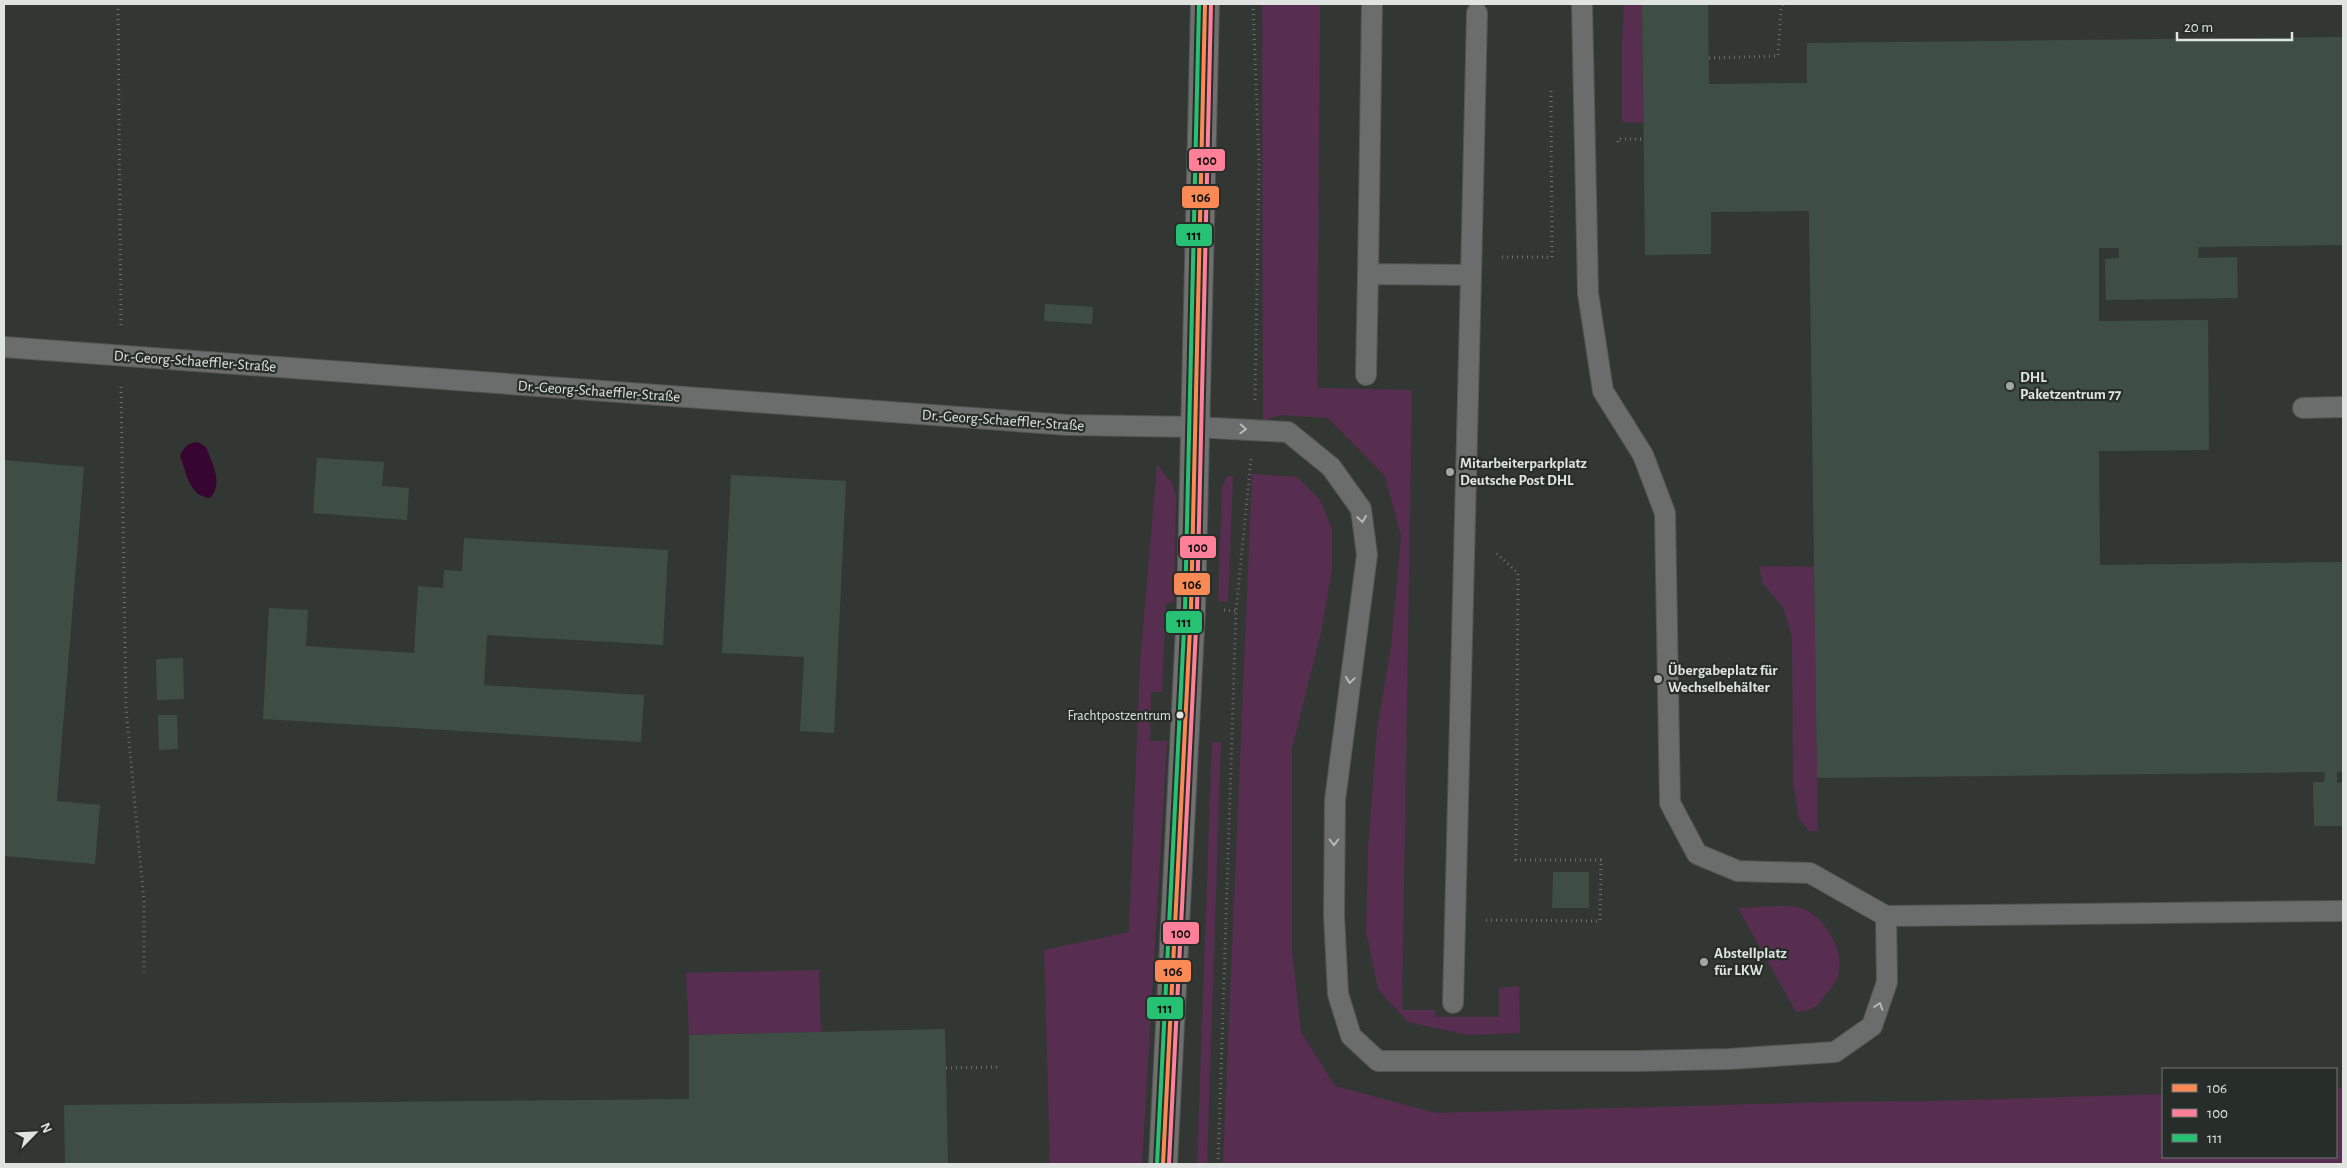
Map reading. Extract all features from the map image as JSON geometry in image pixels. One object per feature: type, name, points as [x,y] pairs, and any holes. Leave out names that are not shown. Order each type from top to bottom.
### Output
[{"type":"main road","points":[[1163,1164],[1191,609],[1205,4]]},
{"type":"lane","points":[[1366,375],[1372,4]]},
{"type":"lane","points":[[1582,4],[1588,293],[1602,391],[1643,455],[1665,513],[1670,803],[1697,854],[1738,871],[1810,874],[1886,916],[2343,911]]},
{"type":"lane","points":[[1453,1002],[1477,13]]},
{"type":"lane","points":[[1368,274],[1471,275]]},
{"type":"lane","name":"Dr.-Georg-Schaeffler-Straße","points":[[4,347],[1068,426],[1195,427],[1288,432],[1331,467],[1360,509],[1367,555],[1335,800],[1334,915],[1338,994],[1351,1036],[1378,1061],[1729,1059],[1835,1052],[1872,1026],[1887,982],[1886,916]]},
{"type":"lane","points":[[2303,408],[2343,407]]},
{"type":"path","points":[[118,4],[126,708],[144,902],[144,972]]},
{"type":"path","points":[[1218,1164],[1236,611],[1254,430],[1259,163],[1253,4]]},
{"type":"path","points":[[1709,58],[1778,56],[1783,4]]},
{"type":"path","points":[[1502,267],[1502,257],[1552,257],[1551,80]]},
{"type":"path","points":[[1456,920],[1600,921],[1601,860],[1516,860],[1518,573],[1494,552]]},
{"type":"path","points":[[946,1068],[998,1067]]},
{"type":"shaded area","points":[[1262,4],[1320,4],[1317,388],[1412,390],[1402,1010],[1435,1010],[1435,1017],[1499,1017],[1499,988],[1519,986],[1520,1033],[1468,1035],[1408,1022],[1378,989],[1366,931],[1368,849],[1377,730],[1391,647],[1401,536],[1385,476],[1328,418],[1280,415],[1263,421]]},
{"type":"shaded area","points":[[1624,4],[1642,4],[1643,123],[1622,122]]},
{"type":"shaded area","points":[[198,442],[206,447],[214,467],[216,486],[210,498],[197,493],[193,489],[180,456],[186,446]]},
{"type":"shaded area","points":[[1157,465],[1171,482],[1176,496],[1174,602],[1166,603],[1162,692],[1151,692],[1150,741],[1167,741],[1142,1164],[1050,1164],[1044,950],[1129,932],[1140,662]]},
{"type":"shaded area","points":[[1252,474],[1297,477],[1320,500],[1332,529],[1332,570],[1321,632],[1292,748],[1292,951],[1301,1032],[1335,1086],[1436,1113],[2162,1094],[2162,1158],[2337,1158],[2337,1088],[2343,1088],[2343,1164],[1223,1164]]},
{"type":"shaded area","points":[[1233,476],[1228,602],[1218,601],[1222,487],[1227,477]]},
{"type":"shaded area","points":[[1759,566],[1814,567],[1818,831],[1809,831],[1799,819],[1793,782],[1792,637],[1783,607],[1763,584]]},
{"type":"shaded area","points":[[1212,742],[1221,742],[1207,1164],[1197,1164]]},
{"type":"shaded area","points":[[1798,907],[1808,911],[1825,927],[1837,948],[1839,970],[1836,981],[1817,1005],[1807,1011],[1796,1012],[1738,908]]},
{"type":"shaded area","points":[[819,970],[821,1032],[689,1035],[686,973]]},
{"type":"building","name":"DHL Paketzentrum 77","points":[[1642,4],[1708,4],[1709,84],[1807,83],[1807,43],[2343,37],[2343,245],[2199,247],[2198,258],[2237,257],[2238,298],[2106,300],[2105,259],[2119,258],[2119,248],[2099,248],[2099,321],[2208,320],[2209,450],[2099,451],[2100,565],[2343,562],[2343,772],[2337,772],[2337,783],[2343,782],[2343,826],[2314,826],[2313,782],[2324,782],[2325,772],[1817,778],[1809,211],[1711,212],[1711,254],[1645,255]]},
{"type":"building","points":[[1045,304],[1093,307],[1092,324],[1044,321]]},
{"type":"building","points":[[317,458],[384,462],[382,486],[409,488],[407,520],[313,513]]},
{"type":"building","points":[[4,460],[84,467],[57,801],[100,805],[95,864],[4,856]]},
{"type":"building","points":[[731,475],[846,481],[834,733],[800,731],[804,657],[722,653]]},
{"type":"building","points":[[464,538],[668,550],[663,645],[487,635],[484,685],[644,695],[641,742],[263,719],[269,608],[308,610],[306,646],[414,653],[418,586],[443,588],[444,570],[462,571]]},
{"type":"building","points":[[183,658],[184,699],[157,700],[156,659]]},
{"type":"building","points":[[158,715],[177,715],[178,749],[159,750]]},
{"type":"building","points":[[1553,872],[1589,872],[1589,908],[1552,908]]},
{"type":"building","points":[[945,1029],[948,1164],[65,1164],[64,1105],[689,1099],[689,1035]]},
{"type":"transit line","name":"111","points":[[1157,1164],[1185,609],[1199,4]]},
{"type":"transit line","name":"106","points":[[1163,1164],[1191,609],[1205,4]]},
{"type":"transit line","name":"100","points":[[1169,1164],[1197,609],[1211,4]]},
{"type":"place","name":"DHL Paketzentrum 77","points":[[2010,386]]},
{"type":"place","name":"Mitarbeiterparkplatz Deutsche Post DHL","points":[[1450,472]]},
{"type":"place","name":"Übergabeplatz für Wechselbehälter","points":[[1658,679]]},
{"type":"place","name":"Frachtpostzentrum","points":[[1180,715]]},
{"type":"place","name":"Abstellplatz für LKW","points":[[1704,962]]}]
